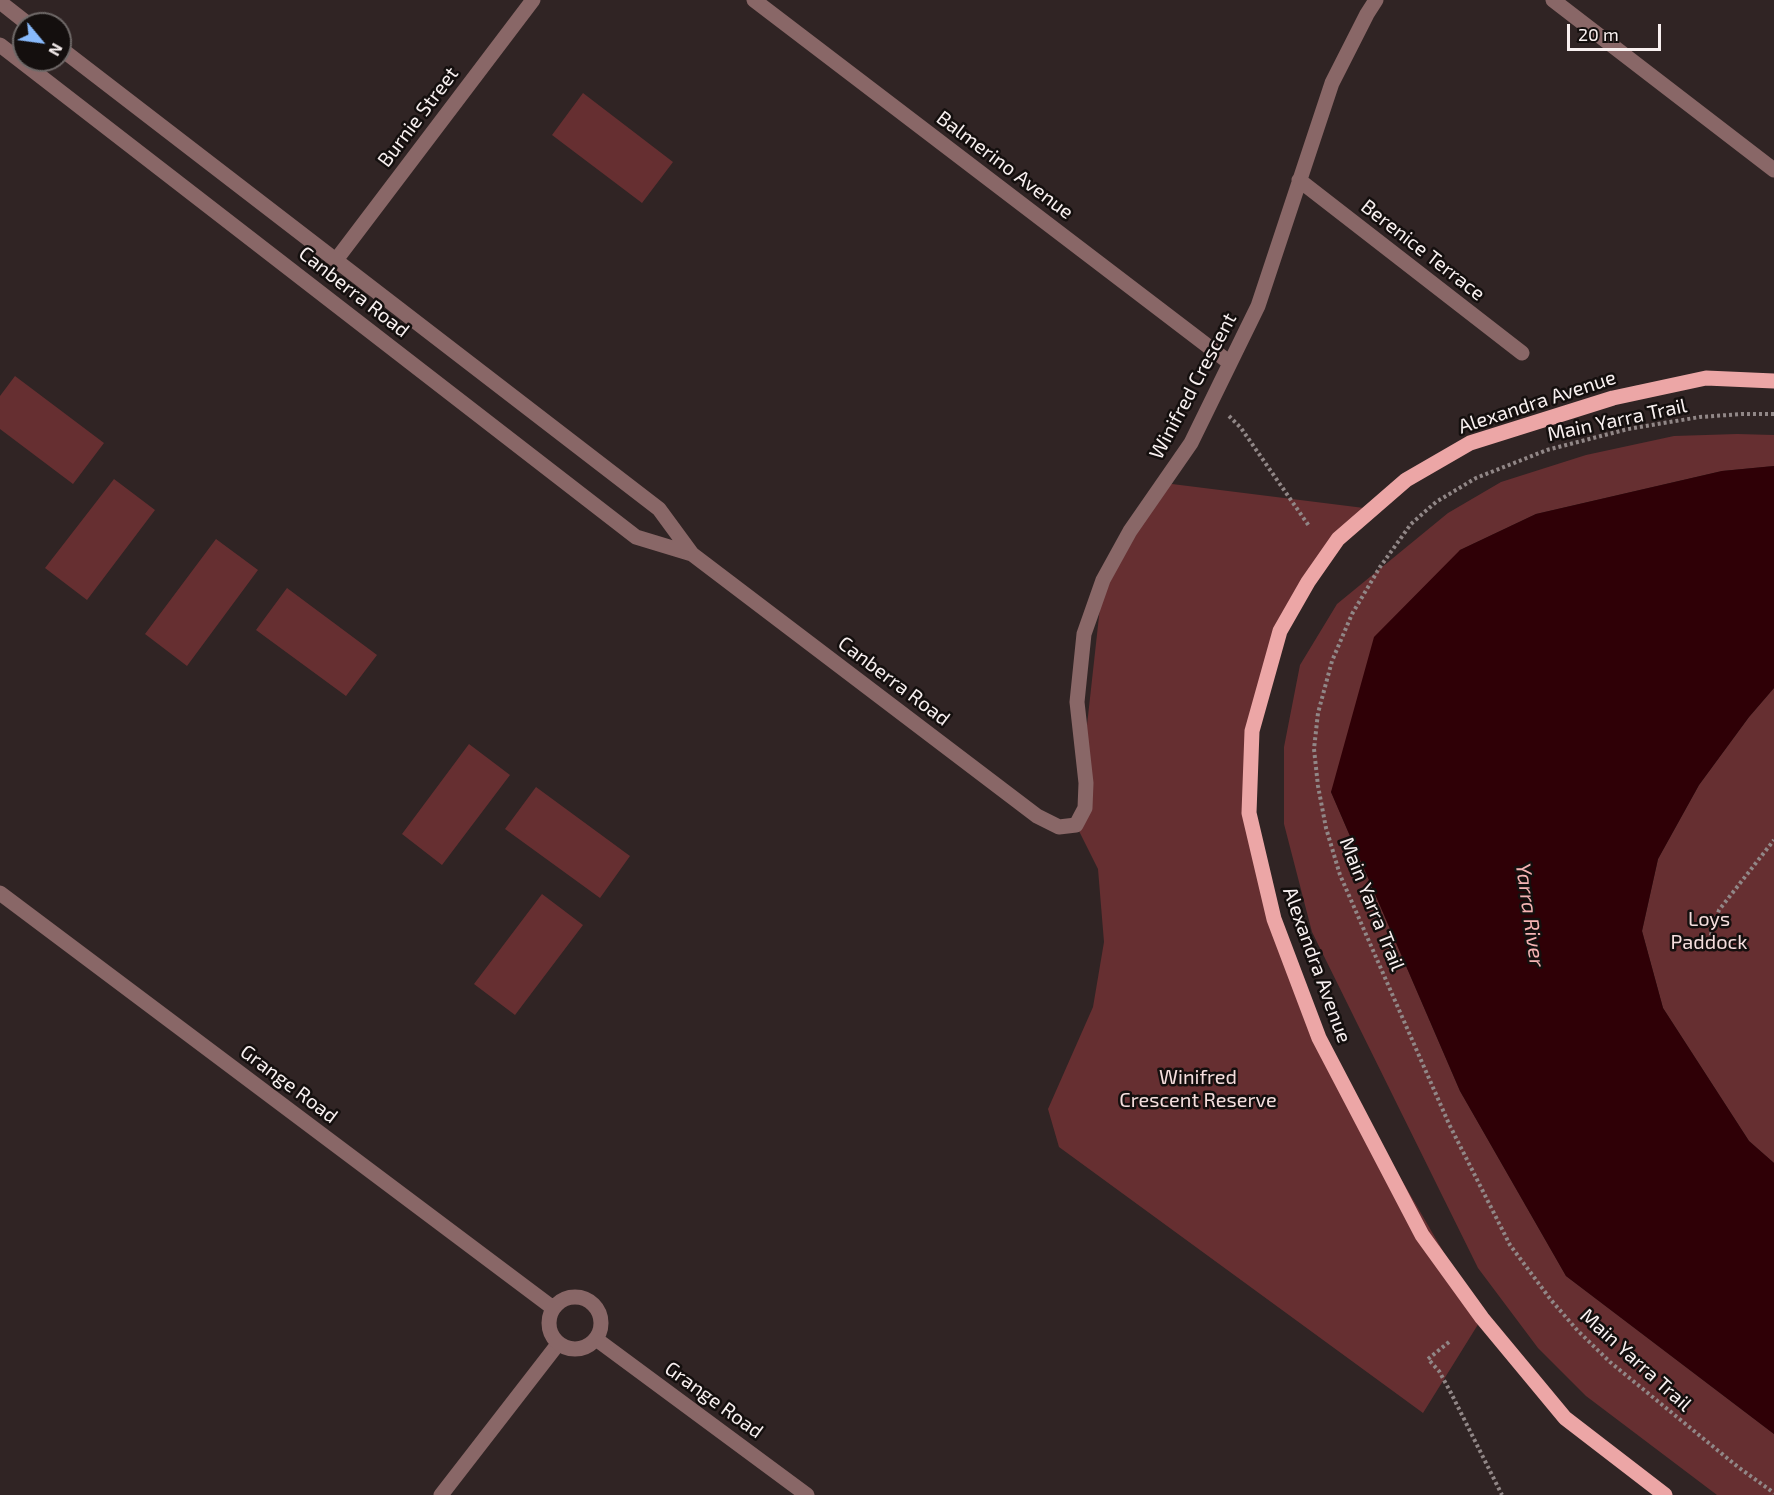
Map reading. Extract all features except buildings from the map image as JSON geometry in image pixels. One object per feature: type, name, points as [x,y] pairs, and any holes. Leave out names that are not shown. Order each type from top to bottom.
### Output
[{"type":"main road","name":"Alexandra Avenue","points":[[1665,1495],[1565,1418],[1482,1318],[1422,1235],[1319,1038],[1274,919],[1249,813],[1252,731],[1280,632],[1308,582],[1338,539],[1406,480],[1470,443],[1613,398],[1706,378],[1774,381]]},
{"type":"street","name":"Burnie Street","points":[[336,260],[533,0]]},
{"type":"street","name":"Balmerino Avenue","points":[[754,0],[1230,363]]},
{"type":"street","name":"Winifred Crescent","points":[[1076,825],[1085,808],[1086,783],[1077,702],[1084,634],[1103,580],[1130,531],[1191,443],[1258,306],[1332,83],[1376,0]]},
{"type":"street","points":[[1553,0],[1774,170]]},
{"type":"street","points":[[0,2],[13,12]]},
{"type":"street","name":"Canberra Road","points":[[0,45],[636,537],[692,554]]},
{"type":"street","name":"Canberra Road","points":[[72,57],[659,509],[692,554],[1037,816],[1059,827],[1076,825]]},
{"type":"street","name":"Berenice Terrace","points":[[1299,180],[1522,353]]},
{"type":"street","name":"Grange Road","points":[[0,893],[553,1308]]},
{"type":"street","points":[[574,1297],[590,1301],[596,1307],[602,1323],[596,1339],[582,1349],[574,1350],[558,1344],[552,1338],[548,1323],[553,1308],[566,1298],[574,1297]]},
{"type":"street","name":"Grange Road","points":[[596,1339],[807,1495]]},
{"type":"street","points":[[441,1495],[558,1344]]},
{"type":"path","points":[[1211,403],[1242,428],[1309,526]]},
{"type":"path","name":"Main Yarra Trail","points":[[1774,414],[1700,417],[1628,429],[1588,439],[1547,450],[1476,477],[1436,502],[1411,524],[1380,567],[1352,614],[1332,661],[1318,712],[1314,749],[1326,828],[1340,875],[1449,1124],[1510,1245],[1558,1308],[1610,1362],[1738,1467],[1774,1493]]},
{"type":"path","points":[[1709,940],[1719,910],[1774,840]]},
{"type":"path","points":[[1449,1342],[1428,1359],[1439,1371],[1451,1393],[1502,1495]]},
{"type":"green space","points":[[583,93],[673,162],[642,203],[552,135]]},
{"type":"green space","points":[[15,376],[104,443],[73,484],[0,429],[0,396]]},
{"type":"green space","points":[[1774,435],[1774,466],[1722,471],[1536,514],[1460,550],[1331,792],[1460,1091],[1566,1276],[1774,1434],[1774,1495],[1717,1495],[1586,1396],[1538,1348],[1478,1268],[1312,932],[1284,824],[1284,747],[1300,665],[1337,604],[1448,513],[1501,482],[1586,455],[1674,436]]},
{"type":"green space","points":[[114,479],[155,510],[87,600],[45,568]]},
{"type":"green space","name":"Winifred Crescent Reserve","points":[[1164,483],[1372,509],[1338,539],[1280,632],[1252,731],[1249,813],[1274,919],[1319,1038],[1482,1318],[1423,1413],[1059,1147],[1048,1109],[1093,1007],[1104,942],[1098,869],[1076,825],[1103,580]]},
{"type":"green space","points":[[216,539],[258,570],[187,666],[145,634]]},
{"type":"green space","points":[[287,588],[377,655],[346,696],[256,630]]},
{"type":"green space","name":"Loys Paddock","points":[[1774,688],[1774,1163],[1749,1141],[1663,1008],[1642,931],[1658,859],[1699,785],[1749,717]]},
{"type":"green space","points":[[469,744],[510,775],[442,865],[402,834]]},
{"type":"green space","points":[[536,787],[630,856],[600,898],[505,829]]},
{"type":"green space","points":[[542,894],[583,925],[515,1015],[474,984]]},
{"type":"water","name":"Yarra River","points":[[1774,466],[1774,688],[1749,717],[1699,785],[1658,859],[1642,931],[1663,1008],[1749,1141],[1774,1163],[1774,1434],[1566,1276],[1460,1091],[1331,792],[1374,637],[1460,550],[1536,514],[1722,471]]}]
